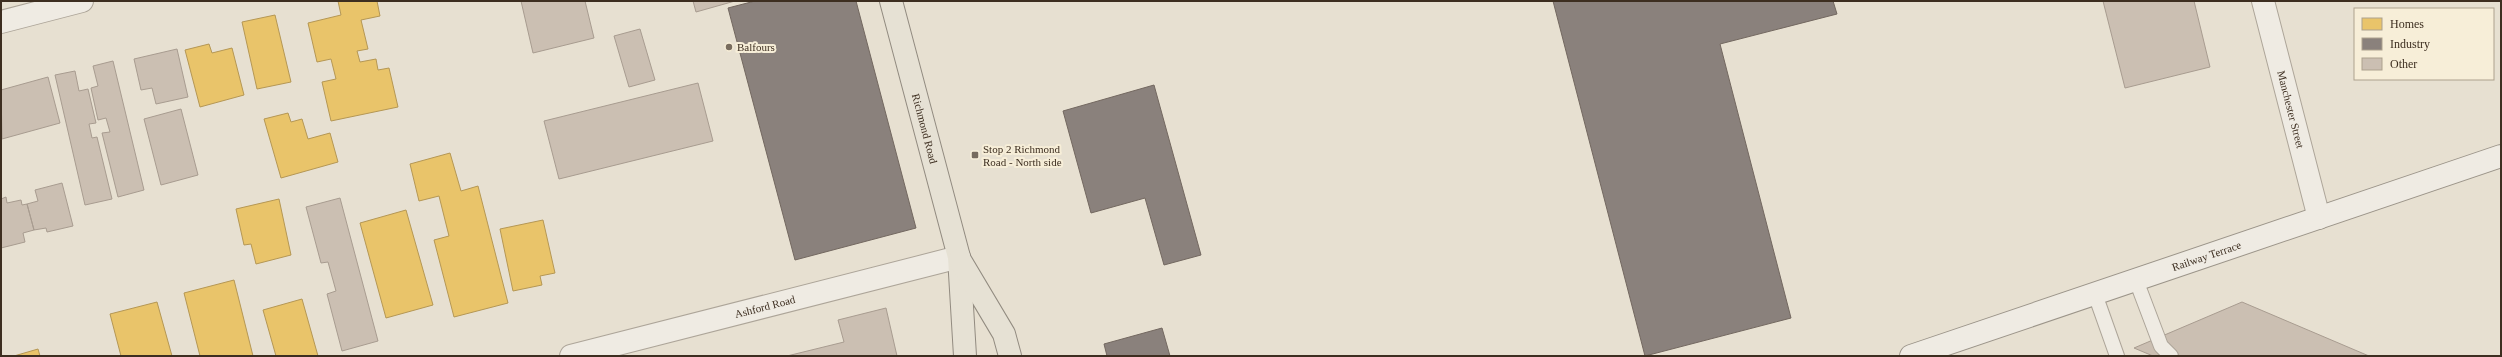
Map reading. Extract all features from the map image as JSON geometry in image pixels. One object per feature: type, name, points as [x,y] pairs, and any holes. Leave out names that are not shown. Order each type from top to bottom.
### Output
[{"type":"main road","name":"Richmond Road","points":[[891,1],[959,257],[965,356]]},
{"type":"main road","name":"Richmond Road","points":[[959,257],[1004,334],[1010,356]]},
{"type":"street","points":[[1,22],[82,1]]},
{"type":"street","name":"Manchester Street","points":[[2263,1],[2319,218]]},
{"type":"street","name":"Railway Terrace","points":[[1911,356],[1948,350],[2095,294],[2501,156]]},
{"type":"street","name":"Ashford Road","points":[[571,356],[959,257]]},
{"type":"lane","points":[[2136,280],[2161,346],[2170,356]]},
{"type":"lane","points":[[2095,294],[2117,356]]},
{"type":"building: Homes","points":[[338,1],[377,1],[380,16],[361,20],[368,49],[357,51],[360,62],[376,59],[378,70],[389,68],[398,107],[331,121],[322,82],[336,79],[331,59],[317,62],[308,23],[341,15]]},
{"type":"building: Homes","points":[[275,15],[291,82],[257,89],[242,22]]},
{"type":"building: Homes","points":[[209,44],[212,53],[232,48],[244,95],[200,107],[185,50]]},
{"type":"building: Homes","points":[[288,113],[291,122],[302,119],[308,139],[330,133],[338,162],[281,178],[264,119]]},
{"type":"building: Homes","points":[[450,153],[461,191],[478,186],[508,303],[454,317],[434,240],[449,236],[439,196],[419,201],[410,164]]},
{"type":"building: Homes","points":[[279,199],[291,255],[256,264],[251,244],[244,245],[236,209]]},
{"type":"building: Homes","points":[[406,210],[433,305],[386,318],[360,223]]},
{"type":"building: Homes","points":[[543,220],[555,273],[540,276],[542,285],[513,291],[500,229]]},
{"type":"building: Homes","points":[[234,280],[253,356],[200,356],[184,293]]},
{"type":"building: Homes","points":[[302,299],[318,356],[276,356],[263,310]]},
{"type":"building: Homes","points":[[157,302],[172,356],[121,356],[110,314]]},
{"type":"building: Homes","points":[[38,349],[40,356],[14,356]]},
{"type":"building: Industry","points":[[755,1],[856,1],[916,228],[795,260],[728,8]]},
{"type":"building: Industry","points":[[1553,1],[1833,1],[1837,14],[1720,44],[1791,318],[1645,356]]},
{"type":"building: Industry","points":[[1154,85],[1201,255],[1164,265],[1145,198],[1091,213],[1063,111]]},
{"type":"building: Industry","points":[[1162,328],[1170,356],[1107,356],[1104,344]]},
{"type":"building: Other","points":[[521,1],[585,1],[594,38],[533,53]]},
{"type":"building: Other","points":[[693,1],[735,1],[696,12]]},
{"type":"building: Other","points":[[2103,1],[2194,1],[2210,67],[2125,88]]},
{"type":"building: Other","points":[[640,29],[655,80],[629,87],[614,36]]},
{"type":"building: Other","points":[[177,49],[188,97],[156,104],[152,88],[141,90],[134,59]]},
{"type":"building: Other","points":[[113,61],[144,190],[118,197],[102,133],[110,132],[106,118],[98,120],[91,88],[98,86],[93,66]]},
{"type":"building: Other","points":[[75,71],[79,91],[88,89],[96,123],[89,124],[92,138],[97,137],[112,199],[85,205],[55,75]]},
{"type":"building: Other","points":[[48,77],[60,123],[2,139],[1,90]]},
{"type":"building: Other","points":[[698,83],[713,141],[559,179],[544,121]]},
{"type":"building: Other","points":[[181,109],[198,175],[161,185],[144,119]]},
{"type":"building: Other","points":[[62,183],[73,226],[47,232],[46,228],[34,230],[27,204],[38,201],[35,190]]},
{"type":"building: Other","points":[[6,197],[7,203],[21,200],[22,205],[27,204],[34,230],[23,233],[25,242],[1,248],[1,199]]},
{"type":"building: Other","points":[[340,198],[378,341],[342,351],[327,294],[336,291],[328,262],[321,263],[306,207]]},
{"type":"building: Other","points":[[2242,302],[2369,356],[2153,356],[2134,348]]},
{"type":"building: Other","points":[[886,308],[897,356],[787,356],[844,342],[838,320]]},
{"type":"place","name":"Balfours","points":[[729,47]]},
{"type":"place","name":"Stop 2 Richmond Road - North side","points":[[975,155]]}]
